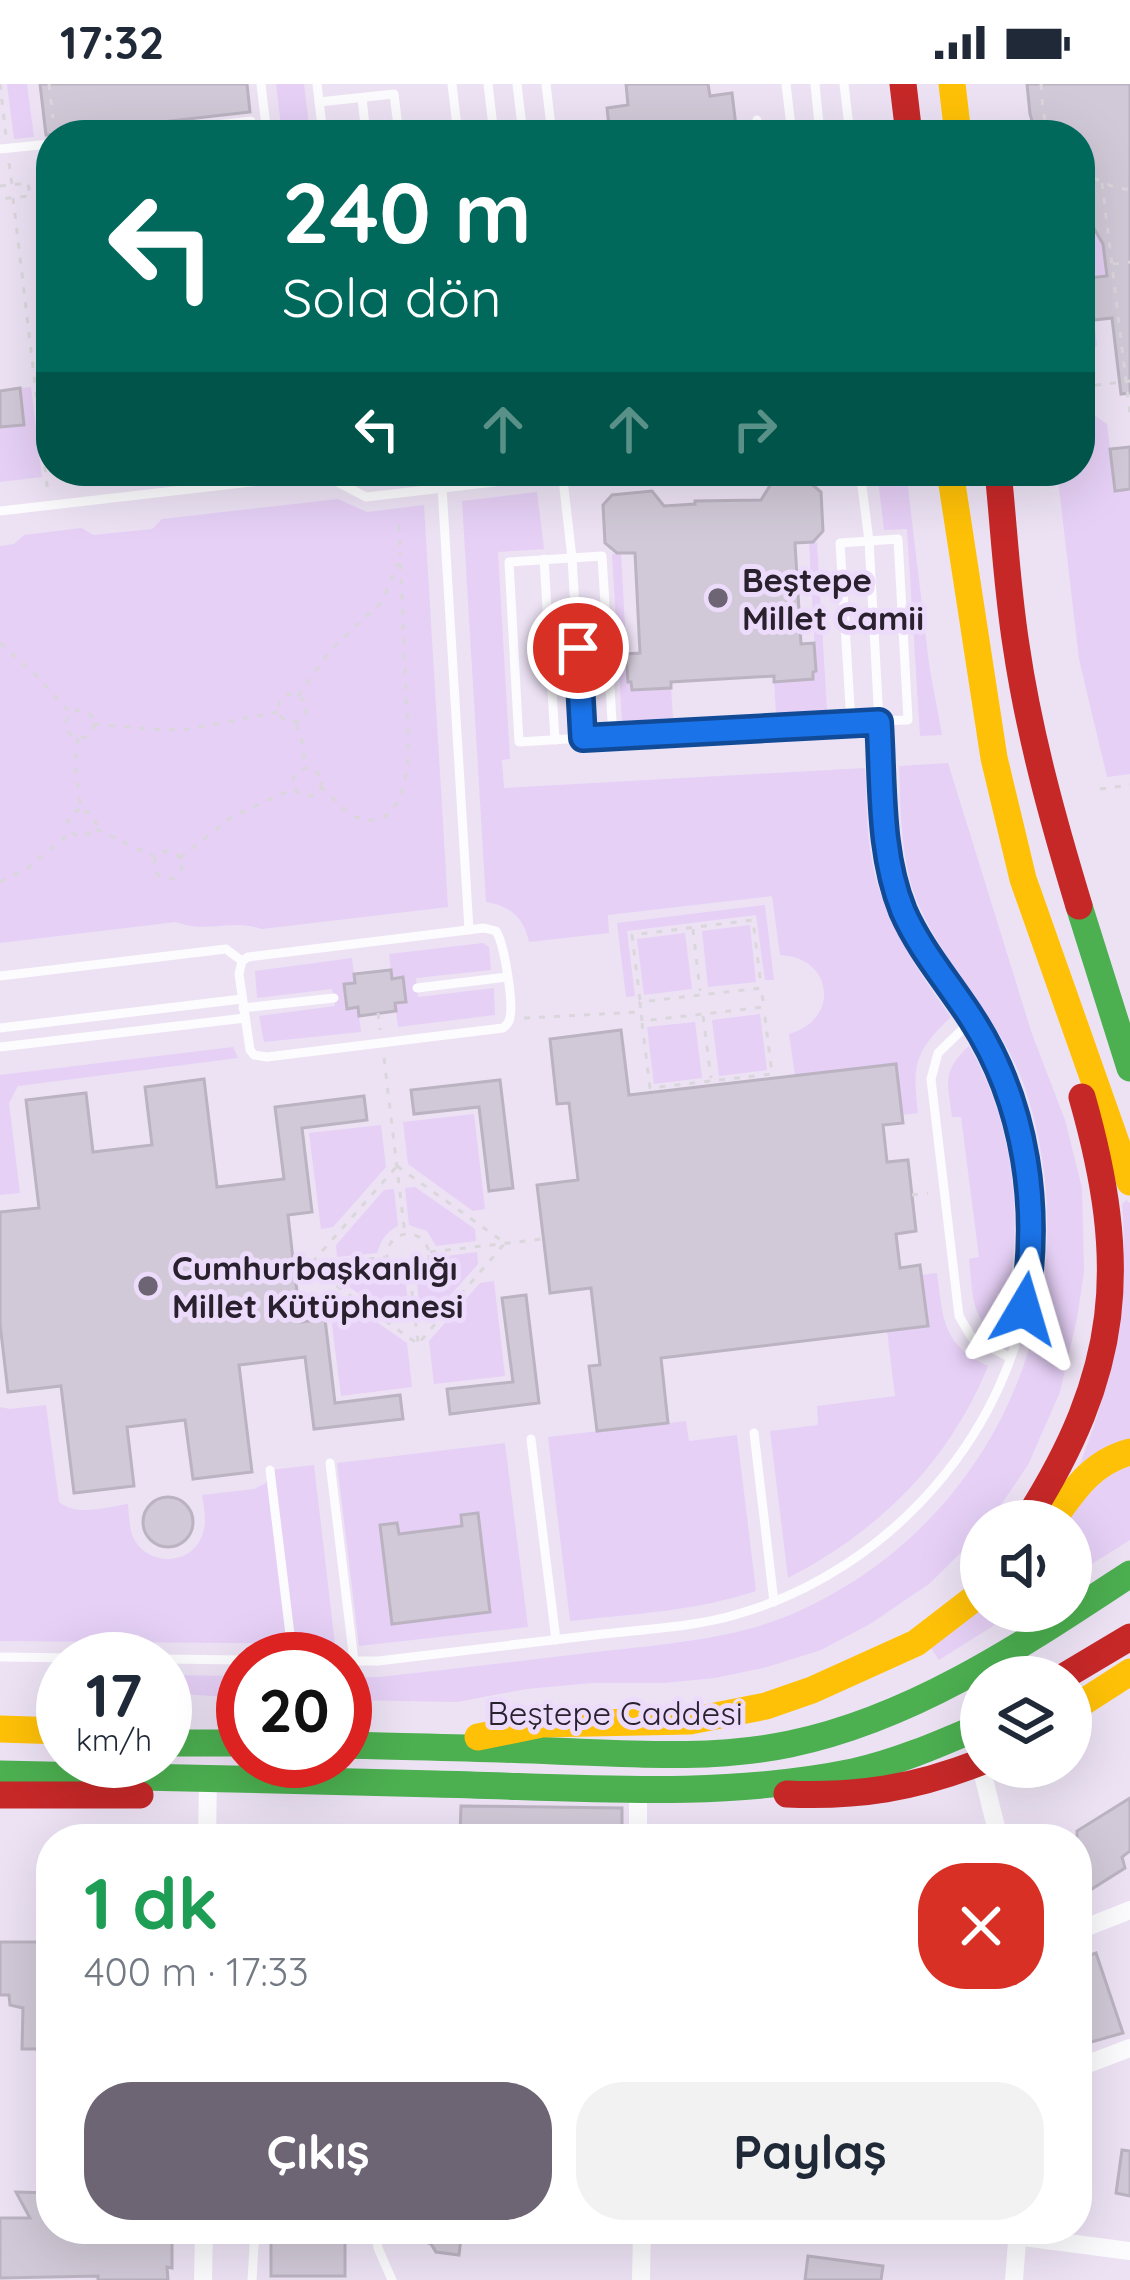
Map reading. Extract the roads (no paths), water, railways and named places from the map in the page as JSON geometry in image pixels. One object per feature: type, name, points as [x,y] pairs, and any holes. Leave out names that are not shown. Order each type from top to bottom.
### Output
[{"type":"main road","points":[[903,84],[907,120]]},
{"type":"main road","points":[[952,84],[956,120]]},
{"type":"main road","points":[[952,486],[981,685],[1035,956],[1097,1149],[1112,1227],[1109,1330],[1100,1365],[1060,1468],[1039,1500]]},
{"type":"main road","points":[[1000,486],[1023,685],[1043,782],[1130,1068]]},
{"type":"main road","points":[[1023,879],[1130,1182]]},
{"type":"main road","points":[[1092,950],[1130,1028]]},
{"type":"main road","points":[[1067,1500],[1089,1470],[1130,1452]]},
{"type":"main road","name":"Beştepe Caddesi","points":[[372,1746],[660,1754],[742,1751],[820,1737],[888,1713],[978,1669],[1130,1574]]},
{"type":"main road","points":[[432,1747],[542,1724],[690,1721],[766,1706],[916,1643],[960,1608]]},
{"type":"main road","points":[[1092,1660],[1130,1637]]},
{"type":"main road","points":[[1092,1696],[1130,1672]]},
{"type":"main road","points":[[0,1729],[36,1730]]},
{"type":"main road","points":[[711,1789],[838,1775],[920,1753],[960,1735]]},
{"type":"main road","points":[[0,1744],[36,1743]]},
{"type":"main road","points":[[0,1774],[866,1796],[910,1788],[960,1770]]},
{"type":"main road","points":[[0,1795],[168,1795],[208,1778]]},
{"type":"street","points":[[207,1824],[208,1778]]},
{"type":"street","points":[[638,1788],[638,1824]]},
{"type":"street","points":[[986,1788],[995,1824]]},
{"type":"street","points":[[1092,1925],[1130,1910]]},
{"type":"street","points":[[1092,2062],[1130,2048]]},
{"type":"street","points":[[203,2280],[204,2244]]},
{"type":"street","points":[[641,2280],[642,2244]]},
{"type":"street","points":[[1014,2280],[1016,2244]]},
{"type":"street","points":[[1085,2244],[1130,2252]]},
{"type":"lane","points":[[261,84],[266,120]]},
{"type":"lane","points":[[317,84],[322,120]]},
{"type":"lane","points":[[452,84],[456,120]]},
{"type":"lane","points":[[488,84],[492,120]]},
{"type":"lane","points":[[517,84],[521,120]]},
{"type":"lane","points":[[546,84],[550,120]]},
{"type":"lane","points":[[786,84],[790,120]]},
{"type":"lane","points":[[814,84],[818,120]]},
{"type":"lane","points":[[844,84],[848,120]]},
{"type":"lane","points":[[320,103],[394,94],[397,120]]},
{"type":"lane","points":[[362,98],[364,120]]},
{"type":"lane","points":[[3,145],[36,144]]},
{"type":"lane","points":[[0,511],[216,486]]},
{"type":"lane","points":[[347,486],[366,497],[457,486]]},
{"type":"lane","points":[[564,486],[583,738]]},
{"type":"lane","points":[[372,1661],[683,1625],[734,1616],[774,1602],[832,1574],[919,1506],[956,1461],[990,1406],[1024,1309],[1030,1269],[1029,1182],[1008,1093],[991,1052],[920,944],[895,889],[887,855],[862,486]]},
{"type":"lane","points":[[442,488],[469,930]]},
{"type":"lane","points":[[613,737],[602,556],[509,562],[519,742],[613,737],[851,723],[879,722],[908,720],[898,539],[840,543],[851,723]]},
{"type":"lane","points":[[544,560],[554,740]]},
{"type":"lane","points":[[490,929],[500,936],[510,1018],[496,1030],[260,1057],[250,1050],[239,974],[242,961],[490,929]]},
{"type":"lane","points":[[0,976],[226,950],[242,961]]},
{"type":"lane","points":[[416,988],[507,977]]},
{"type":"lane","points":[[0,1046],[334,998]]},
{"type":"lane","points":[[0,1028],[244,1009]]},
{"type":"lane","points":[[972,1020],[938,1053],[931,1070],[944,1191],[962,1324],[980,1344],[1009,1358]]},
{"type":"lane","points":[[754,1433],[774,1602]]},
{"type":"lane","points":[[531,1439],[556,1640]]},
{"type":"lane","points":[[330,1463],[347,1632]]},
{"type":"lane","points":[[270,1470],[290,1632]]},
{"type":"lane","points":[[0,1658],[216,1660]]},
{"type":"lane","points":[[252,2280],[254,2244]]},
{"type":"lane","points":[[378,2244],[392,2280]]},
{"type":"place","name":"Beştepe Millet Camii","points":[[718,598]]},
{"type":"place","name":"Cumhurbaşkanlığı Millet Kütüphanesi","points":[[148,1286]]}]
